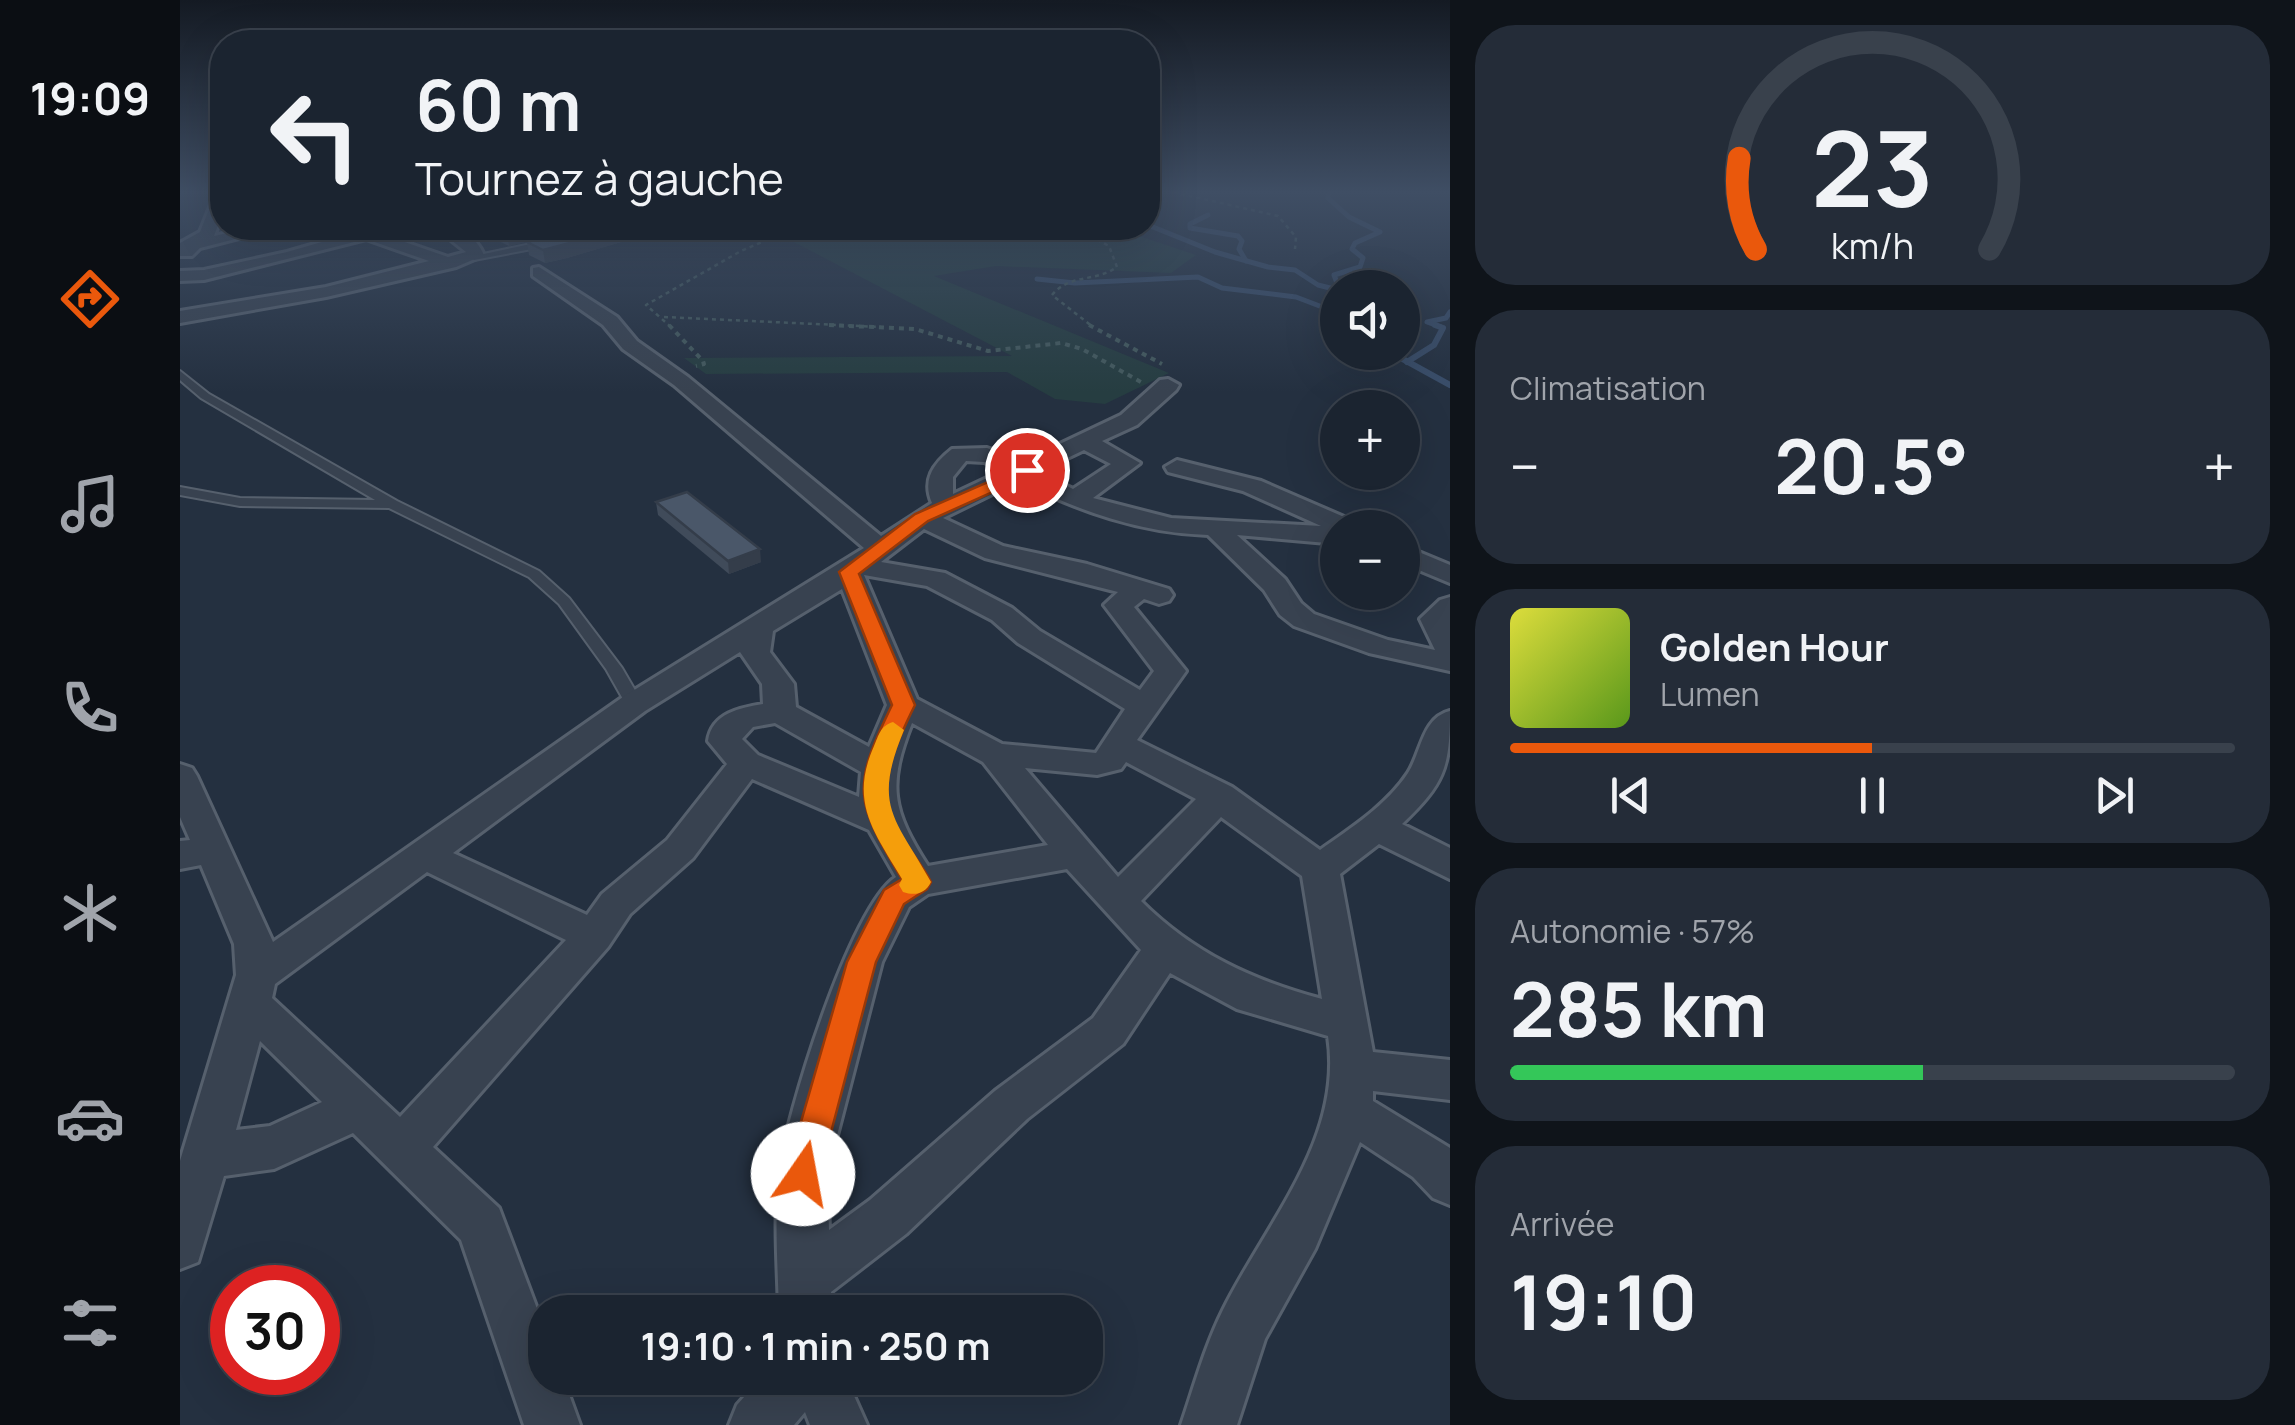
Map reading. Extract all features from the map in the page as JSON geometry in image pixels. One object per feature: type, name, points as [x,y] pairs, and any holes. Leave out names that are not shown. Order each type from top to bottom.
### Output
[{"type":"street","points":[[180,276],[199,276],[279,258]]},
{"type":"street","points":[[227,308],[248,294],[286,283],[288,277],[334,258]]},
{"type":"street","points":[[436,258],[450,263]]},
{"type":"street","points":[[180,317],[314,295],[465,258]]},
{"type":"street","points":[[539,272],[610,321],[630,345],[669,372],[862,562],[903,705],[877,766],[880,820],[918,882]]},
{"type":"street","points":[[254,990],[426,856],[634,704],[862,562],[934,511],[1129,420],[1162,389]]},
{"type":"street","points":[[1076,500],[1128,463],[1085,442]]},
{"type":"street","points":[[934,511],[940,476],[960,454],[987,455],[1076,500],[1171,526],[1320,535]]},
{"type":"street","points":[[1177,467],[1252,486],[1320,516]]},
{"type":"street","points":[[903,705],[995,754],[1097,764],[1109,760],[1170,671],[1118,605],[1150,592],[1077,570],[995,552],[934,511]]},
{"type":"street","points":[[1216,528],[1247,562],[1275,584],[1290,608],[1304,620],[1380,647],[1450,662]]},
{"type":"street","points":[[1420,561],[1450,575]]},
{"type":"street","points":[[862,562],[936,579],[1002,614],[1029,637],[1144,706]]},
{"type":"street","points":[[1450,606],[1434,620],[1450,650]]},
{"type":"street","points":[[759,624],[755,654],[778,684],[780,712]]},
{"type":"street","points":[[877,766],[780,712],[742,718],[726,731],[725,741],[746,763],[880,820]]},
{"type":"street","points":[[1320,869],[1377,826],[1425,775],[1441,733],[1450,721]]},
{"type":"street","points":[[1117,744],[1220,796],[1320,869],[1345,1023],[1351,1090],[1297,1232],[1242,1328],[1209,1425]]},
{"type":"street","points":[[995,754],[1074,854],[1165,947],[1195,968],[1252,997],[1345,1023]]},
{"type":"street","points":[[403,1147],[594,936],[616,904],[680,849],[746,763]]},
{"type":"street","points":[[180,776],[197,852],[254,944],[254,990],[180,1244]]},
{"type":"street","points":[[1118,901],[1220,796]]},
{"type":"street","points":[[1377,826],[1450,866]]},
{"type":"street","points":[[804,1295],[803,1174],[861,962],[880,919],[894,897],[918,882],[1074,854]]},
{"type":"street","points":[[426,856],[594,936]]},
{"type":"street","points":[[806,1295],[1011,1105],[1108,1031],[1165,947]]},
{"type":"street","points":[[254,990],[360,1107],[481,1225],[552,1425]]},
{"type":"street","points":[[1351,1090],[1450,1080]]},
{"type":"street","points":[[1351,1090],[1450,1182]]},
{"type":"street","points":[[206,1156],[274,1147],[360,1107]]},
{"type":"street","points":[[757,1425],[783,1395]]},
{"type":"street","points":[[826,1395],[839,1425]]},
{"type":"lane","points":[[180,374],[205,396],[392,504],[534,574],[564,601],[614,668],[634,704]]},
{"type":"lane","points":[[180,491],[240,502],[392,504]]},
{"type":"path","points":[[669,372],[704,364],[682,344],[664,317],[646,305],[721,258]]},
{"type":"path","points":[[664,317],[914,330],[988,350],[1060,344],[1082,349],[1162,389],[1177,373],[1116,340],[1052,295],[1056,287],[1072,279],[1109,274],[1117,268],[1116,258]]},
{"type":"green space","points":[[825,258],[1191,258],[1171,273],[996,266],[934,276],[1169,373],[1105,404],[1055,399],[1007,372],[706,374],[684,358],[1012,356]]},
{"type":"building","points":[[687,492],[760,549],[728,561],[656,502]]},
{"type":"waterway","points":[[1238,258],[1246,261]]},
{"type":"waterway","points":[[1350,270],[1360,267],[1363,258]]},
{"type":"waterway","points":[[1246,261],[1295,270],[1320,286]]},
{"type":"waterway","points":[[1037,279],[1075,283],[1198,277],[1222,288],[1296,297],[1320,306]]},
{"type":"waterway","points":[[1441,327],[1427,322],[1446,318],[1450,312]]},
{"type":"waterway","points":[[1420,354],[1434,345],[1443,328],[1435,325]]},
{"type":"waterway","points":[[1420,368],[1450,385]]},
{"type":"slow traffic","points":[[893,730],[882,749],[875,788],[880,820],[918,882],[913,885]]},
{"type":"route","points":[[803,1174],[861,962],[894,897],[918,882],[880,820],[875,788],[882,749],[903,705],[849,572],[922,518],[1027,470]]}]
